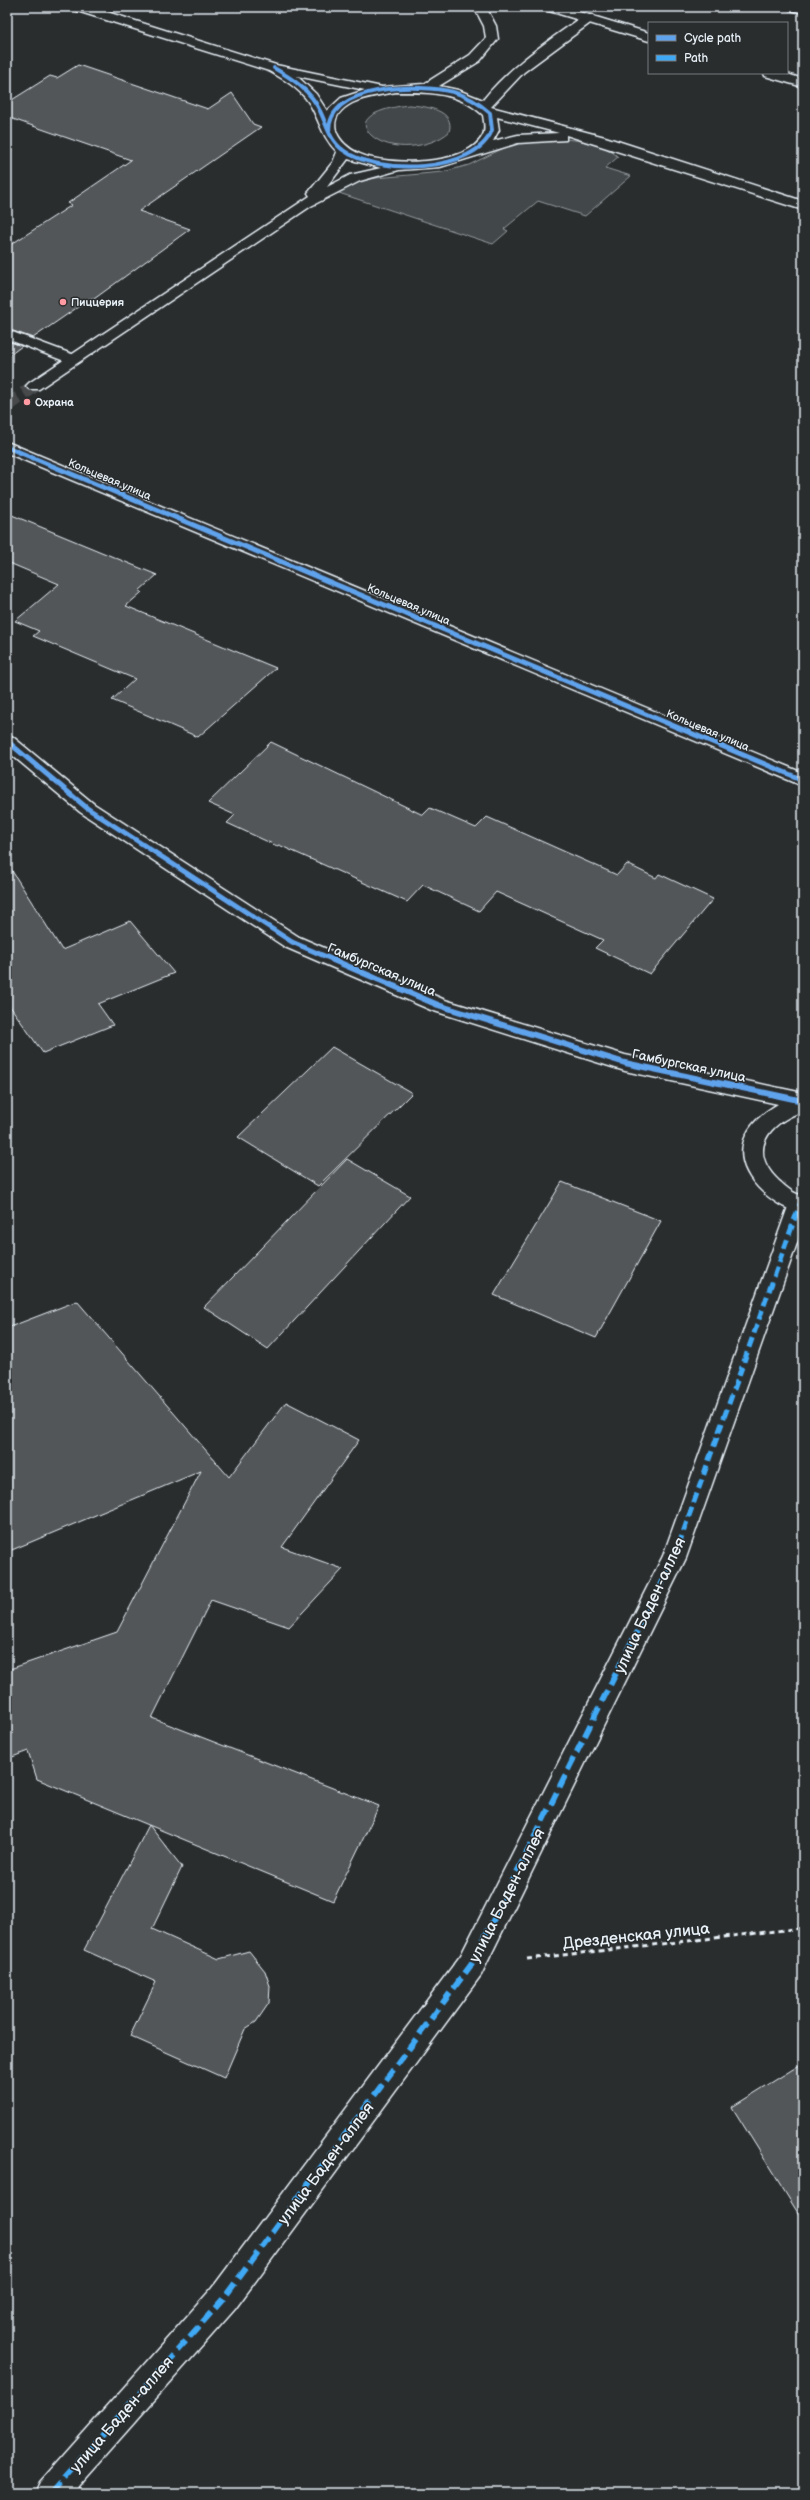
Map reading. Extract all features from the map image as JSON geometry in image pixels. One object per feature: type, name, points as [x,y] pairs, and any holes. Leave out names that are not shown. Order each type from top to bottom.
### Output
[{"type":"street","points":[[78,7],[274,68],[383,89]]},
{"type":"street","points":[[429,87],[475,58],[492,39],[490,26],[480,7]]},
{"type":"street","points":[[550,7],[648,37]]},
{"type":"street","points":[[794,7],[803,9]]},
{"type":"street","points":[[486,108],[498,88],[516,70],[589,18]]},
{"type":"street","points":[[274,68],[296,81],[310,94],[320,110],[334,142],[345,150],[371,161],[404,166]]},
{"type":"street","points":[[774,74],[803,82]]},
{"type":"street","points":[[329,132],[329,119],[338,106],[361,95],[383,89],[429,87],[456,94],[486,108],[600,140],[803,206]]},
{"type":"street","points":[[34,386],[306,202],[355,178],[404,166],[444,163],[468,155],[484,145],[492,131],[492,116],[486,108]]},
{"type":"street","points":[[476,150],[504,142],[541,137],[600,140]]},
{"type":"street","points":[[306,202],[326,181],[339,163],[345,150]]},
{"type":"street","points":[[7,334],[72,359]]},
{"type":"street","name":"Кольцевая улица","points":[[7,447],[803,780]]},
{"type":"street","name":"Гамбургская улица","points":[[7,741],[87,808],[292,942],[438,1005],[626,1064],[803,1102]]},
{"type":"street","name":"улица Баден-аллея","points":[[52,2493],[224,2298],[471,1965],[674,1558],[802,1204],[781,1195],[764,1182],[753,1167],[751,1146],[756,1131],[770,1118],[785,1108],[803,1102]]},
{"type":"shaded area","points":[[409,105],[431,108],[444,114],[450,125],[449,132],[432,142],[421,145],[399,146],[379,141],[371,135],[366,128],[366,122],[377,112]]},
{"type":"shaded area","points":[[545,138],[584,142],[603,147],[618,157],[605,168],[631,176],[585,216],[538,201],[504,229],[508,231],[493,244],[333,191],[358,181],[443,172],[469,165],[514,143]]},
{"type":"building","points":[[78,65],[208,109],[232,93],[253,124],[261,127],[139,211],[190,229],[94,299],[91,298],[33,338],[7,329],[7,247],[72,205],[68,203],[131,160],[7,117],[7,103],[50,76],[57,78]]},
{"type":"building","points":[[7,341],[22,346],[7,357]]},
{"type":"building","points":[[7,513],[157,575],[139,591],[142,592],[126,606],[276,668],[198,737],[112,700],[135,679],[33,636],[39,631],[15,621],[59,584],[7,562]]},
{"type":"building","points":[[271,742],[423,815],[430,808],[476,828],[487,817],[617,875],[627,864],[656,878],[659,874],[713,899],[650,974],[595,948],[603,940],[496,892],[479,911],[423,885],[407,902],[227,823],[235,815],[208,803]]},
{"type":"building","points":[[7,863],[62,950],[130,921],[174,973],[98,1004],[113,1025],[43,1053],[7,1002]]},
{"type":"building","points":[[332,1047],[412,1093],[318,1186],[238,1137]]},
{"type":"building","points":[[347,1159],[410,1196],[268,1349],[204,1307]]},
{"type":"building","points":[[562,1182],[661,1221],[596,1338],[494,1295]]},
{"type":"building","points":[[77,1301],[229,1477],[286,1402],[359,1440],[282,1547],[343,1569],[289,1627],[211,1600],[152,1718],[379,1806],[333,1901],[37,1779],[28,1751],[7,1759],[7,1670],[117,1632],[201,1471],[7,1552],[7,1328]]},
{"type":"building","points":[[149,1825],[182,1867],[152,1929],[219,1959],[249,1951],[265,1971],[270,1986],[269,2003],[256,2022],[245,2029],[224,2078],[130,2036],[156,1982],[84,1950]]},
{"type":"building","points":[[803,2063],[803,2221],[732,2107]]},
{"type":"tunnel","points":[[7,406],[34,386]]},
{"type":"marked path","points":[[51,2493],[224,2298],[471,1965],[674,1558],[800,1204]]},
{"type":"cycle path","points":[[274,68],[295,81],[306,91],[320,110],[328,130],[333,141],[343,151],[356,158],[389,165],[407,166],[440,163],[465,156],[477,150],[490,136],[492,130],[490,113],[476,101],[453,92],[426,88],[396,88],[369,93],[346,101],[332,114],[329,123],[329,132]]},
{"type":"cycle path","points":[[7,447],[803,780]]},
{"type":"cycle path","points":[[7,741],[87,808],[292,942],[438,1005],[625,1063],[803,1101]]},
{"type":"place","name":"Пиццерия","points":[[63,302]]},
{"type":"place","name":"Охрана","points":[[27,402]]}]
